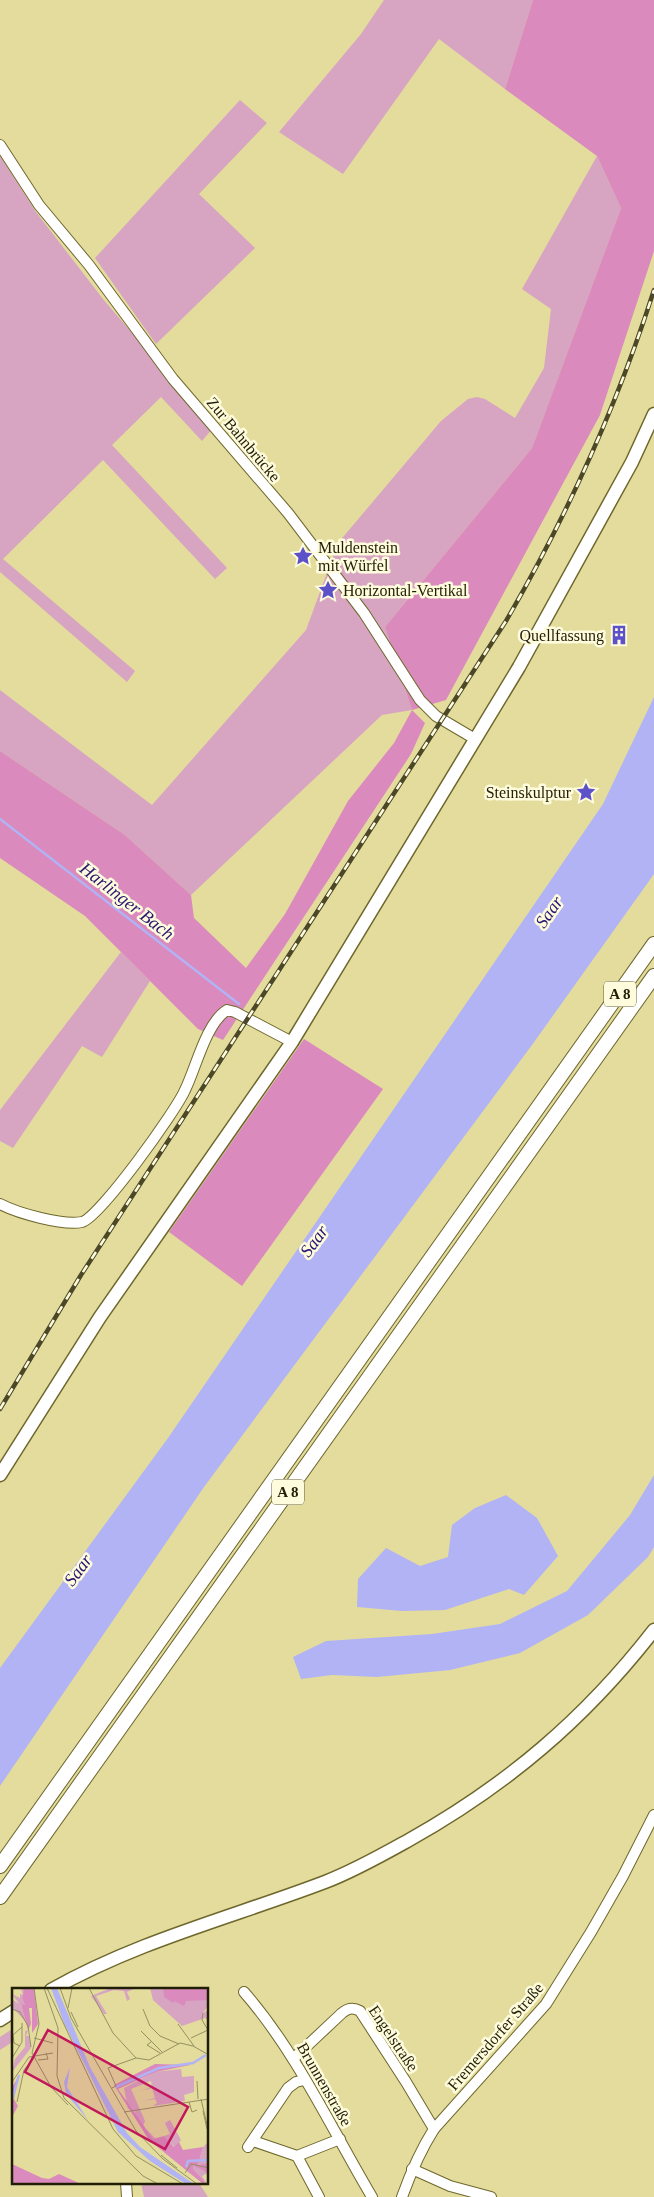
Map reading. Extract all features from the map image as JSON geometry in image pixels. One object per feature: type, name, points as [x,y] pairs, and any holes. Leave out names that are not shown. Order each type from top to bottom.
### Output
[{"type":"highway","name":"A 8","points":[[0,1866],[654,944]]},
{"type":"highway","name":"A 8","points":[[0,1896],[654,976]]},
{"type":"main road","points":[[0,1475],[105,1310],[239,1121],[292,1042],[557,599],[632,462],[654,414]]},
{"type":"main road","points":[[53,1988],[132,1950],[327,1881],[384,1854],[442,1821],[502,1782],[548,1744],[595,1700],[654,1630]]},
{"type":"main road","points":[[0,2020],[12,2012]]},
{"type":"street","name":"Zur Bahnbrücke","points":[[0,145],[39,205],[88,265],[173,379],[288,513],[358,605],[420,700],[436,716],[475,739]]},
{"type":"street","points":[[0,1204],[19,1211],[66,1222],[83,1222],[97,1211],[114,1193],[184,1092],[213,1026],[220,1014],[227,1010],[235,1012],[292,1042]]},
{"type":"street","name":"Fremersdorfer Straße","points":[[402,2197],[421,2149],[434,2129],[546,2004],[624,1876],[654,1815]]},
{"type":"street","name":"Brunnenstraße","points":[[244,1992],[265,2016],[293,2059],[372,2197]]},
{"type":"street","name":"Engelstraße","points":[[293,2059],[348,2008],[355,2008],[360,2012],[381,2043],[434,2129]]},
{"type":"street","points":[[304,2080],[296,2082],[288,2088],[251,2144],[296,2156],[340,2139]]},
{"type":"street","points":[[296,2156],[319,2197]]},
{"type":"street","points":[[412,2169],[450,2186],[491,2197]]},
{"type":"street","points":[[126,2184],[127,2197]]},
{"type":"shaded area","points":[[384,0],[533,0],[505,89],[439,39],[343,174],[279,132],[361,34]]},
{"type":"shaded area","points":[[533,0],[654,0],[654,251],[600,415],[446,700],[412,710],[385,627],[532,448],[621,208],[597,156],[505,89]]},
{"type":"shaded area","points":[[240,100],[267,123],[199,194],[255,248],[156,344],[95,258]]},
{"type":"shaded area","points":[[0,156],[36,212],[103,299],[213,428],[202,441],[161,397],[112,445],[227,568],[215,579],[103,460],[3,559],[135,671],[127,682],[0,572]]},
{"type":"shaded area","points":[[597,156],[621,208],[532,448],[385,627],[412,710],[382,715],[191,895],[125,835],[0,751],[0,690],[152,805],[306,630],[338,543],[441,421],[468,399],[477,397],[485,399],[515,418],[544,368],[551,309],[522,289]]},
{"type":"shaded area","points":[[412,710],[425,723],[411,754],[223,1040],[198,1029],[85,916],[0,858],[0,751],[125,835],[191,895],[194,918],[246,968],[285,914],[348,801],[394,743]]},
{"type":"shaded area","points":[[121,952],[150,981],[102,1057],[82,1046],[13,1148],[0,1141],[0,1110]]},
{"type":"shaded area","points":[[304,1039],[383,1089],[242,1286],[169,1232]]},
{"type":"shaded area","points":[[12,2029],[12,2042],[0,2050],[0,2037]]},
{"type":"shaded area","points":[[141,2184],[200,2184],[208,2197],[144,2197]]},
{"type":"water","name":"Saar","points":[[654,697],[654,874],[532,1045],[204,1487],[0,1786],[0,1668],[168,1438],[603,804]]},
{"type":"water","points":[[654,1475],[654,1547],[648,1557],[588,1615],[520,1653],[450,1670],[377,1677],[332,1675],[301,1679],[293,1657],[326,1641],[432,1634],[500,1624],[567,1591],[630,1515]]},
{"type":"water","points":[[506,1495],[537,1518],[558,1556],[524,1595],[509,1589],[445,1610],[402,1611],[357,1607],[358,1579],[386,1548],[420,1566],[448,1557],[452,1525],[475,1508]]},
{"type":"waterway","name":"Harlinger Bach","points":[[0,819],[239,1004]]},
{"type":"railway","points":[[0,1409],[81,1275],[506,621],[550,541],[589,460],[624,376],[654,290]]},
{"type":"place","name":"Muldenstein mit Würfel","points":[[303,556]]},
{"type":"place","name":"Horizontal-Vertikal","points":[[328,590]]},
{"type":"place","name":"Quellfassung","points":[[619,635]]},
{"type":"place","name":"Steinskulptur","points":[[586,792]]}]
